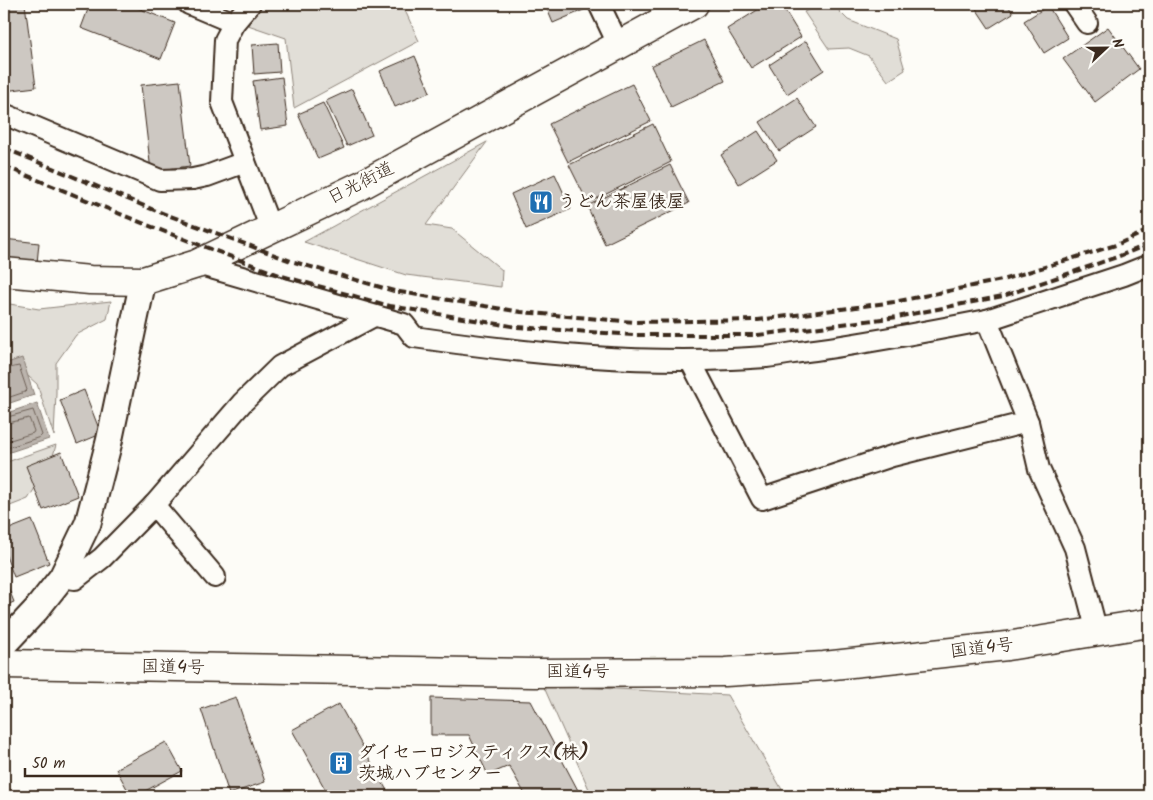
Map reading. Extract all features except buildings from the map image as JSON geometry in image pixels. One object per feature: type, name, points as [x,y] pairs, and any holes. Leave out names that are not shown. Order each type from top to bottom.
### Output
[{"type":"main road","name":"日光街道","points":[[4,272],[90,280],[143,281],[197,264],[360,186],[694,4]]},
{"type":"main road","name":"国道4号","points":[[4,664],[534,673],[725,672],[889,660],[1007,646],[1149,623]]},
{"type":"street","points":[[189,4],[234,23]]},
{"type":"street","points":[[250,4],[234,23],[225,40],[222,102],[272,229]]},
{"type":"street","points":[[599,4],[619,46]]},
{"type":"street","points":[[1074,4],[1087,23]]},
{"type":"street","points":[[4,114],[160,180],[193,179],[245,162]]},
{"type":"street","points":[[197,264],[404,324],[414,337],[499,350],[690,360],[767,357],[872,342],[987,320],[1149,265]]},
{"type":"street","points":[[4,644],[36,610],[62,578],[88,523],[109,442],[143,281]]},
{"type":"street","points":[[62,578],[75,579],[102,558],[154,505],[242,404],[280,366],[374,316]]},
{"type":"street","points":[[987,320],[1028,422],[1039,469],[1075,548],[1097,632]]},
{"type":"street","points":[[690,360],[762,499],[892,456],[1028,422]]},
{"type":"street","points":[[154,505],[215,577]]},
{"type":"shaded area","points":[[263,4],[402,4],[419,41],[294,108],[286,38],[248,25]]},
{"type":"shaded area","points":[[820,4],[832,4],[848,20],[896,39],[905,70],[888,81],[869,56],[849,48],[829,49],[804,12]]},
{"type":"shaded area","points":[[487,142],[426,225],[452,229],[502,270],[501,287],[406,275],[304,242]]},
{"type":"shaded area","points":[[111,301],[107,319],[76,335],[56,363],[54,436],[37,384],[12,362],[4,363],[4,303],[39,309]]},
{"type":"shaded area","points":[[56,445],[51,463],[28,499],[10,506],[4,511],[4,463]]},
{"type":"shaded area","points":[[543,685],[727,695],[784,793],[783,796],[592,796]]},
{"type":"water","points":[[22,358],[34,395],[4,405],[4,364]]},
{"type":"water","points":[[37,403],[49,439],[4,454],[4,414]]},
{"type":"railway","points":[[4,148],[154,210],[291,261],[394,291],[521,312],[634,322],[758,320],[894,302],[1002,280],[1116,245],[1149,230]]},
{"type":"railway","points":[[4,166],[147,225],[282,276],[390,306],[517,327],[634,335],[758,335],[897,317],[1003,296],[1117,257],[1149,244]]},
{"type":"place","name":"うどん茶屋俵屋","points":[[541,202]]},
{"type":"place","name":"ダイセーロジスティクス(株) 茨城ハブセンター","points":[[341,763]]}]
